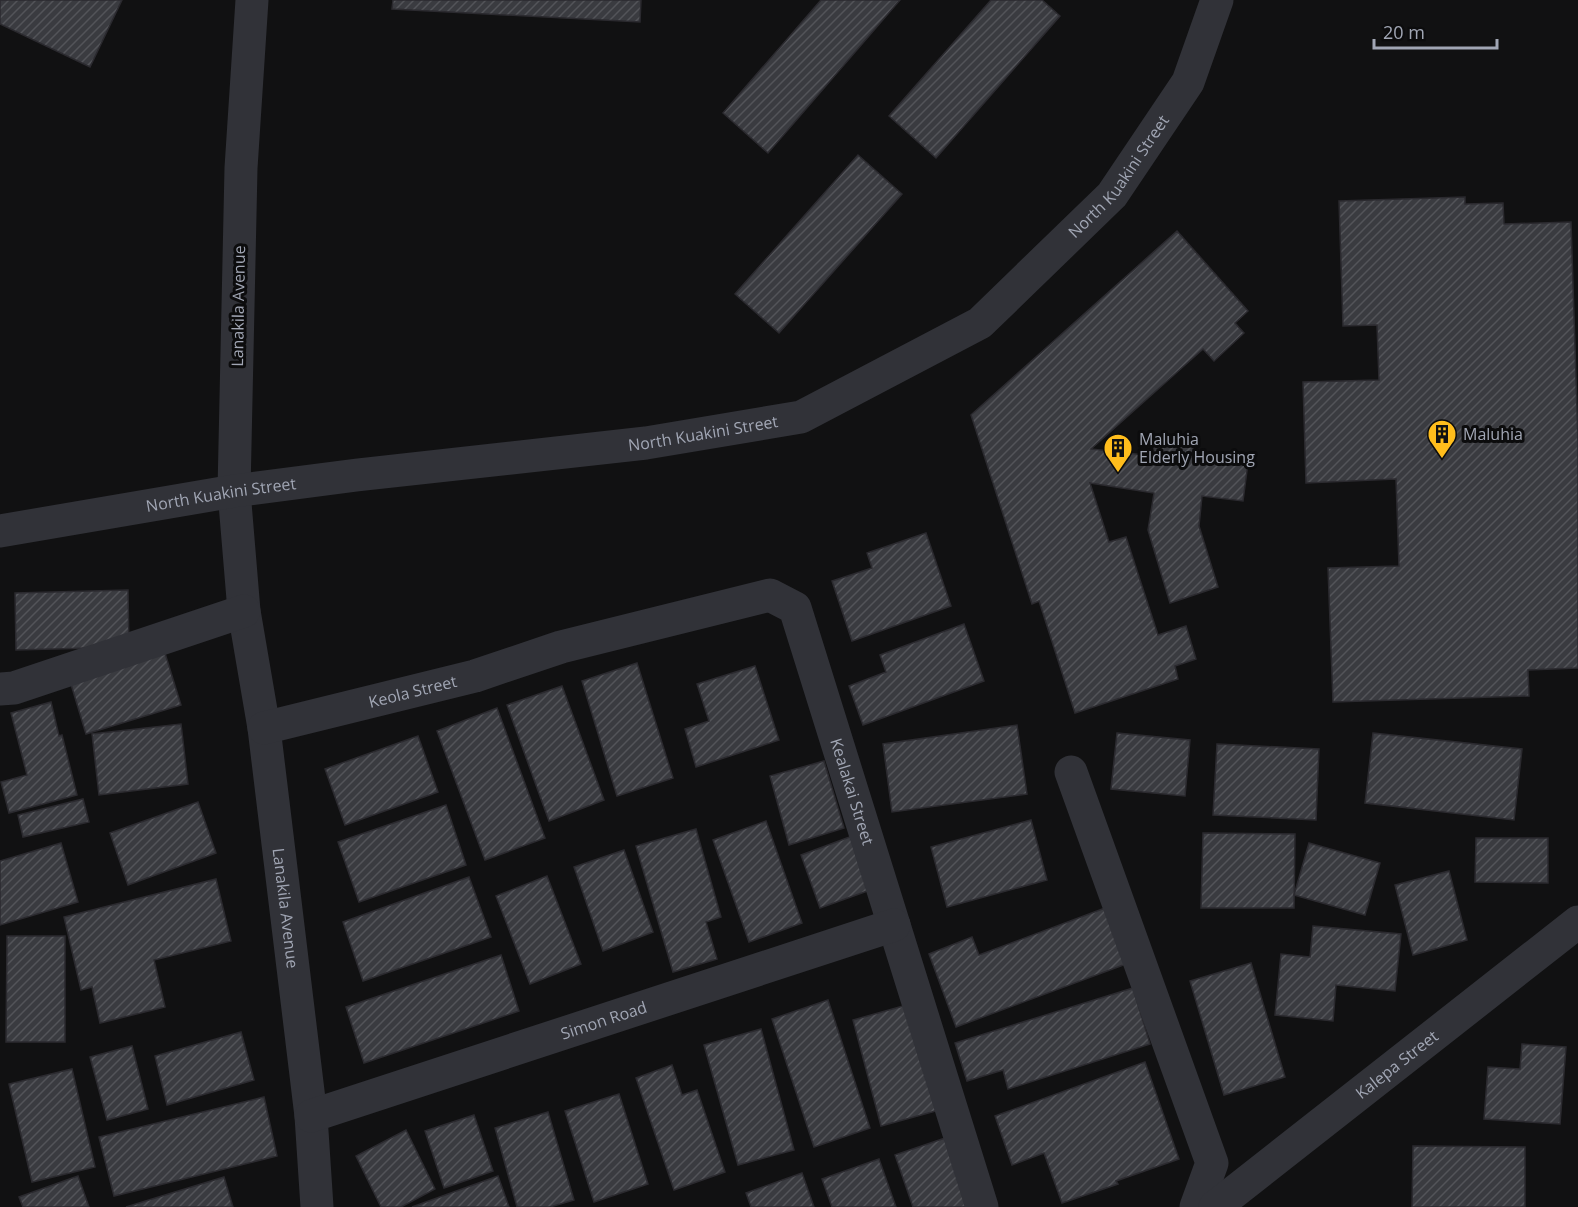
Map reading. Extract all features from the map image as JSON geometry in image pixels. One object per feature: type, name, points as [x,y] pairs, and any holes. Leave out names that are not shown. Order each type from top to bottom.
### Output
[{"type":"street","name":"Lanakila Avenue","points":[[252,0],[241,168],[234,491],[244,611],[264,728],[311,1116],[317,1207]]},
{"type":"street","name":"North Kuakini Street","points":[[0,531],[234,491],[646,443],[801,417],[980,323],[1112,195],[1188,82],[1216,0]]},
{"type":"street","name":"Kealakai Street","points":[[561,647],[770,595],[795,608],[982,1207]]},
{"type":"street","points":[[0,689],[14,688],[244,611]]},
{"type":"street","name":"Keola Street","points":[[264,728],[475,676],[561,647]]},
{"type":"street","points":[[1071,772],[1212,1164],[1196,1207]]},
{"type":"street","name":"Kalepa Street","points":[[1215,1207],[1578,922]]},
{"type":"street","name":"Simon Road","points":[[311,1116],[894,926]]},
{"type":"building","points":[[0,0],[122,0],[90,67],[0,24]]},
{"type":"building","points":[[393,0],[641,0],[640,22],[392,9]]},
{"type":"building","points":[[821,0],[900,0],[768,153],[723,113]]},
{"type":"building","points":[[991,0],[1042,0],[1060,16],[936,158],[889,116]]},
{"type":"building","points":[[858,155],[902,194],[779,333],[735,294]]},
{"type":"building","name":"Maluhia","points":[[1465,197],[1465,204],[1503,203],[1504,224],[1571,222],[1578,441],[1578,668],[1528,670],[1529,696],[1333,702],[1328,568],[1399,566],[1396,479],[1306,483],[1303,382],[1379,380],[1377,325],[1343,326],[1339,201]]},
{"type":"building","name":"Maluhia Elderly Housing","points":[[1177,231],[1248,311],[1235,323],[1244,333],[1214,361],[1203,349],[1091,449],[1153,456],[1155,439],[1194,444],[1192,457],[1248,463],[1243,501],[1202,496],[1199,526],[1218,587],[1170,603],[1148,530],[1154,493],[1090,483],[1109,542],[1126,537],[1158,635],[1186,626],[1196,659],[1175,666],[1178,679],[1075,713],[1039,601],[1032,604],[971,415]]},
{"type":"building","points":[[926,533],[951,606],[852,641],[832,581],[872,568],[867,553]]},
{"type":"building","points":[[128,590],[129,647],[16,650],[15,593]]},
{"type":"building","points":[[964,624],[984,681],[863,725],[849,686],[886,672],[880,655]]},
{"type":"building","points":[[164,650],[181,705],[86,734],[70,681]]},
{"type":"building","points":[[637,663],[673,778],[617,796],[582,681]]},
{"type":"building","points":[[755,666],[779,740],[696,767],[685,729],[709,721],[697,684]]},
{"type":"building","points":[[562,686],[604,800],[549,821],[507,705]]},
{"type":"building","points":[[51,702],[77,795],[9,813],[1,782],[27,775],[11,713]]},
{"type":"building","points":[[497,708],[545,838],[485,860],[437,731]]},
{"type":"building","points":[[181,724],[188,784],[99,795],[92,734]]},
{"type":"building","points":[[1017,725],[1027,794],[892,812],[883,744]]},
{"type":"building","points":[[1117,733],[1190,740],[1185,796],[1111,789]]},
{"type":"building","points":[[1373,733],[1522,749],[1514,820],[1365,803]]},
{"type":"building","points":[[418,736],[438,792],[345,825],[325,769]]},
{"type":"building","points":[[1217,744],[1319,749],[1316,820],[1213,815]]},
{"type":"building","points":[[824,761],[844,828],[789,845],[770,776]]},
{"type":"building","points":[[83,799],[89,822],[23,837],[18,815]]},
{"type":"building","points":[[198,802],[216,853],[128,885],[110,833]]},
{"type":"building","points":[[446,805],[466,865],[359,902],[338,842]]},
{"type":"building","points":[[1031,820],[1047,880],[947,907],[931,847]]},
{"type":"building","points":[[766,821],[802,923],[749,942],[713,840]]},
{"type":"building","points":[[696,829],[721,917],[706,922],[717,959],[673,972],[636,846]]},
{"type":"building","points":[[1203,833],[1295,834],[1294,908],[1201,908]]},
{"type":"building","points":[[855,835],[873,889],[820,908],[801,855]]},
{"type":"building","points":[[1476,838],[1548,838],[1548,883],[1475,882]]},
{"type":"building","points":[[61,843],[78,902],[0,925],[0,861]]},
{"type":"building","points":[[1309,843],[1380,863],[1365,915],[1294,895]]},
{"type":"building","points":[[624,850],[653,932],[603,951],[574,867]]},
{"type":"building","points":[[1449,871],[1467,940],[1413,955],[1395,885]]},
{"type":"building","points":[[547,876],[581,964],[530,984],[496,896]]},
{"type":"building","points":[[469,877],[491,937],[363,981],[343,922]]},
{"type":"building","points":[[216,879],[231,941],[154,960],[165,1007],[100,1023],[92,987],[81,990],[64,917]]},
{"type":"building","points":[[1105,908],[1126,964],[956,1027],[929,954],[972,937],[979,955]]},
{"type":"building","points":[[1313,926],[1401,934],[1395,991],[1336,985],[1333,1021],[1275,1015],[1281,954],[1310,957]]},
{"type":"building","points":[[7,936],[65,936],[65,1042],[6,1042]]},
{"type":"building","points":[[501,955],[519,1011],[364,1063],[346,1007]]},
{"type":"building","points":[[1251,963],[1285,1077],[1224,1095],[1190,981]]},
{"type":"building","points":[[1133,988],[1150,1044],[1008,1089],[1003,1070],[967,1081],[955,1043]]},
{"type":"building","points":[[828,1000],[870,1128],[814,1147],[772,1019]]},
{"type":"building","points":[[914,1003],[943,1109],[881,1126],[853,1020]]},
{"type":"building","points":[[761,1029],[794,1150],[738,1165],[704,1045]]},
{"type":"building","points":[[241,1032],[254,1080],[167,1105],[155,1056]]},
{"type":"building","points":[[1522,1044],[1566,1047],[1560,1124],[1484,1119],[1488,1067],[1520,1069]]},
{"type":"building","points":[[132,1046],[148,1109],[107,1120],[90,1057]]},
{"type":"building","points":[[1145,1062],[1179,1159],[1116,1181],[1118,1184],[1062,1203],[1044,1153],[1012,1165],[995,1116]]},
{"type":"building","points":[[672,1065],[682,1095],[697,1090],[725,1172],[674,1190],[636,1078]]},
{"type":"building","points":[[72,1069],[95,1167],[32,1182],[9,1084]]},
{"type":"building","points":[[619,1094],[648,1184],[594,1202],[565,1111]]},
{"type":"building","points":[[264,1097],[277,1156],[114,1196],[99,1137]]},
{"type":"building","points":[[548,1112],[574,1200],[550,1207],[517,1207],[495,1128]]},
{"type":"building","points":[[474,1115],[493,1171],[444,1188],[425,1131]]},
{"type":"building","points":[[406,1130],[435,1189],[401,1207],[381,1207],[356,1156]]},
{"type":"building","points":[[951,1136],[976,1207],[913,1207],[895,1155]]},
{"type":"building","points":[[1413,1146],[1525,1147],[1525,1207],[1412,1207]]},
{"type":"building","points":[[879,1159],[896,1207],[832,1207],[822,1179]]},
{"type":"building","points":[[802,1173],[814,1207],[751,1207],[746,1193]]},
{"type":"building","points":[[78,1176],[89,1207],[23,1207],[19,1197]]},
{"type":"building","points":[[498,1176],[509,1207],[412,1207]]},
{"type":"building","points":[[224,1177],[233,1207],[126,1207]]},
{"type":"place","name":"Maluhia","points":[[1442,460]]},
{"type":"place","name":"Maluhia Elderly Housing","points":[[1118,474]]}]
